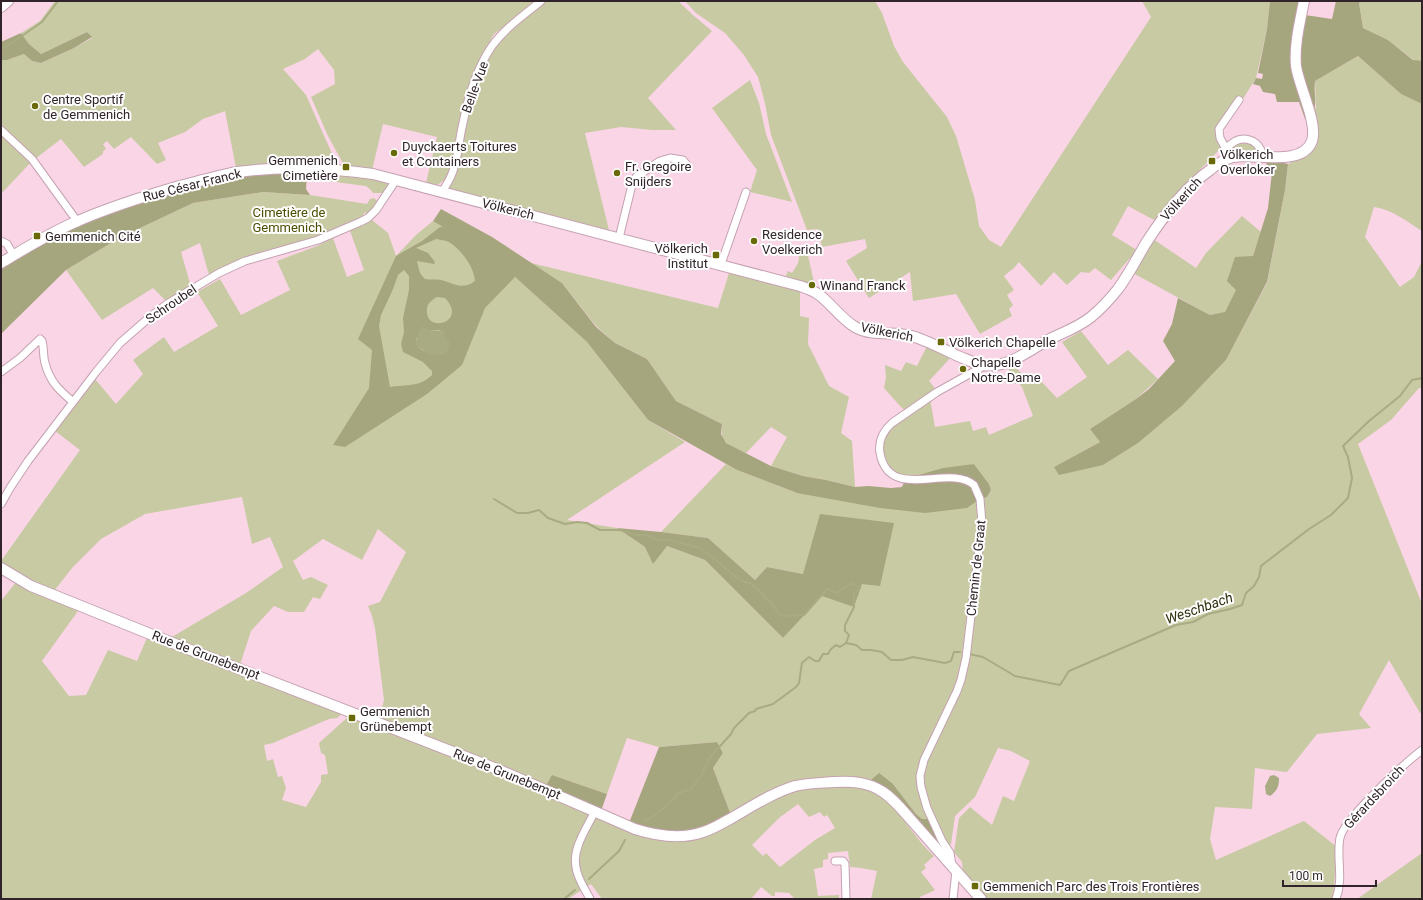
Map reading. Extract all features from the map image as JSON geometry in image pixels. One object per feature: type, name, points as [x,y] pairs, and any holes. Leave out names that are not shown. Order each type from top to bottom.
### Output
[{"type":"main road","points":[[1,7],[8,1]]},
{"type":"main road","name":"Völkerich","points":[[396,180],[721,264],[800,286],[825,300],[848,322],[863,330],[878,333],[904,334],[915,337],[984,366],[1003,364],[1053,337],[1081,325],[1103,307],[1124,280],[1168,212],[1208,170],[1226,154],[1240,157],[1285,157],[1296,156],[1308,148],[1312,142],[1312,123],[1296,65],[1298,36],[1304,1]]},
{"type":"main road","name":"Rue César Franck","points":[[1,263],[77,221],[111,207],[153,194],[237,172],[334,169],[373,174],[396,180]]},
{"type":"main road","name":"Rue de Grunebempt","points":[[1,568],[31,586],[498,769],[648,834],[662,836],[690,835],[704,832],[765,800],[796,786],[823,782],[857,782],[875,787],[889,796],[981,899]]},
{"type":"street","name":"Belle-Vue","points":[[442,192],[454,168],[463,121],[479,70],[492,46],[515,22],[541,1]]},
{"type":"street","points":[[1226,154],[1220,138],[1219,129],[1239,100]]},
{"type":"street","points":[[1,130],[32,159],[77,221]]},
{"type":"street","name":"Völkerich","points":[[1226,154],[1229,145],[1239,139],[1246,139],[1259,146],[1263,156]]},
{"type":"street","points":[[619,238],[632,185],[636,177],[660,161],[670,158],[683,160],[687,165]]},
{"type":"street","name":"Schroubel","points":[[1,504],[28,461],[120,343],[167,304],[220,273],[245,261],[318,240],[360,222],[372,215],[396,180]]},
{"type":"street","points":[[721,264],[746,192]]},
{"type":"street","points":[[1,241],[7,244],[14,256]]},
{"type":"street","points":[[1,372],[20,358],[40,339],[44,347],[45,363],[52,383],[73,402]]},
{"type":"street","name":"Chemin de Graat","points":[[954,868],[950,853],[942,841],[927,808],[921,787],[920,776],[924,760],[957,691],[966,658],[980,544],[982,523],[981,505],[974,485],[964,479],[907,479],[892,474],[886,468],[882,460],[879,444],[885,429],[892,423],[937,392],[984,366]]},
{"type":"street","name":"Gérardsbroich","points":[[1336,899],[1340,877],[1339,845],[1342,830],[1354,815],[1399,769],[1422,750]]},
{"type":"street","points":[[590,899],[577,873],[575,861],[576,851],[595,811]]},
{"type":"street","points":[[835,861],[843,861],[845,864],[846,899]]},
{"type":"street","points":[[953,899],[954,868]]},
{"type":"street","points":[[954,890],[957,899]]},
{"type":"green space","points":[[55,1],[538,1],[494,34],[483,53],[469,89],[448,175],[436,186],[426,183],[437,137],[383,124],[372,170],[344,165],[328,136],[311,97],[335,84],[334,70],[318,49],[305,59],[283,69],[306,95],[337,165],[236,168],[225,111],[203,119],[185,132],[158,143],[166,160],[157,164],[131,137],[114,149],[107,141],[103,144],[106,149],[103,151],[103,154],[84,167],[61,139],[35,159],[1,128],[1,60],[7,60],[24,54],[32,61],[41,63],[92,38],[87,32],[41,54],[29,44],[21,33],[40,21]]},
{"type":"green space","points":[[544,1],[678,1],[712,31],[648,98],[676,130],[652,130],[621,127],[585,133],[609,230],[447,189],[462,128],[484,68],[494,49],[506,33],[519,20]]},
{"type":"green space","points":[[685,1],[875,1],[882,13],[894,46],[903,62],[947,117],[956,136],[975,200],[979,226],[989,240],[1001,247],[1151,17],[1142,1],[1270,1],[1267,29],[1256,78],[1241,102],[1216,129],[1220,149],[1170,201],[1154,220],[1128,206],[1112,235],[1137,250],[1111,280],[1095,268],[1089,273],[1081,272],[1067,285],[1054,272],[1041,286],[1019,262],[1004,276],[1014,290],[1007,295],[1013,305],[1009,309],[1012,316],[980,334],[956,294],[913,301],[910,272],[869,298],[846,261],[867,248],[865,239],[822,247],[818,229],[807,230],[771,135],[758,77],[744,55],[725,33],[696,13]]},
{"type":"green space","points":[[1362,1],[1422,1],[1422,61],[1415,61],[1388,40],[1363,28],[1359,3]]},
{"type":"green space","points":[[1358,56],[1401,94],[1422,104],[1422,231],[1387,210],[1374,207],[1365,237],[1400,287],[1414,277],[1422,261],[1422,388],[1419,388],[1391,420],[1358,444],[1422,604],[1422,712],[1420,713],[1389,660],[1359,714],[1371,728],[1317,734],[1287,772],[1255,768],[1252,809],[1215,807],[1210,839],[1216,860],[1304,821],[1337,847],[1333,899],[984,899],[963,873],[962,862],[954,852],[959,818],[970,807],[992,825],[1003,796],[1014,801],[1030,761],[1011,751],[998,748],[975,797],[955,816],[951,844],[949,846],[925,793],[923,776],[929,755],[967,670],[985,529],[983,499],[987,497],[991,490],[989,484],[974,464],[927,473],[915,477],[904,476],[892,469],[885,458],[883,451],[885,437],[892,427],[909,414],[884,388],[886,377],[885,365],[901,371],[906,362],[917,366],[929,342],[954,354],[929,381],[939,393],[930,399],[935,427],[970,421],[973,431],[986,427],[989,435],[1033,416],[1022,387],[1019,383],[1015,384],[1008,367],[1016,364],[1018,370],[1030,381],[1037,377],[1057,398],[1087,377],[1062,342],[1081,331],[1108,365],[1128,350],[1158,379],[1136,399],[1090,429],[1100,442],[1054,467],[1103,465],[1137,443],[1182,406],[1226,360],[1267,283],[1285,190],[1288,164],[1307,154],[1313,113],[1316,107],[1315,81]]},
{"type":"green space","points":[[750,80],[759,103],[766,134],[792,202],[750,192],[757,170],[712,108]]},
{"type":"green space","points":[[1,134],[32,161],[1,194]]},
{"type":"green space","points":[[1246,141],[1257,149],[1258,153],[1230,154],[1228,149],[1235,144]]},
{"type":"green space","points":[[314,172],[325,172],[342,176],[369,176],[388,182],[388,185],[384,193],[373,193],[366,186],[312,179]]},
{"type":"green space","name":"Cimetière de Gemmenich.","points":[[263,192],[310,195],[367,204],[370,199],[374,198],[377,201],[376,205],[368,215],[365,212],[362,218],[309,240],[238,261],[209,275],[200,243],[181,252],[191,287],[166,301],[153,288],[102,320],[66,270],[121,237],[193,203]]},
{"type":"green space","points":[[1242,216],[1261,232],[1253,256],[1225,313],[1210,315],[1133,273],[1153,239],[1196,268],[1206,253]]},
{"type":"green space","points":[[372,220],[388,233],[396,256],[416,235],[433,221],[444,227],[515,277],[587,342],[648,420],[685,442],[567,520],[617,528],[645,547],[667,546],[705,560],[783,638],[822,595],[854,606],[803,574],[767,567],[755,580],[708,538],[661,532],[726,464],[737,470],[797,493],[977,501],[980,521],[963,661],[953,692],[921,761],[918,787],[928,819],[922,819],[916,814],[893,784],[870,781],[806,781],[731,815],[713,768],[723,753],[717,742],[659,747],[627,738],[607,794],[552,775],[636,834],[733,822],[778,798],[796,791],[850,784],[872,789],[890,803],[923,845],[934,856],[924,865],[926,868],[921,872],[935,890],[920,897],[919,899],[871,899],[877,871],[850,867],[848,851],[828,853],[828,859],[823,860],[823,867],[814,869],[818,896],[839,895],[839,899],[795,899],[789,893],[775,892],[775,896],[772,896],[761,887],[751,899],[602,899],[591,884],[568,899],[1,899],[1,601],[20,577],[1,565],[1,561],[80,450],[55,431],[95,379],[116,404],[143,374],[133,360],[164,337],[174,352],[218,326],[197,292],[220,279],[241,315],[290,290],[277,261],[317,246],[333,238],[347,277],[364,270],[350,231]],"holes":[[[242,497],[252,544],[270,537],[283,567],[246,593],[172,637],[150,631],[137,661],[108,650],[86,695],[69,696],[42,661],[83,604],[54,591],[72,568],[101,539],[145,514]],[[378,529],[406,552],[380,602],[368,606],[375,628],[384,700],[379,720],[370,726],[349,716],[319,743],[321,753],[325,755],[328,774],[321,775],[321,782],[306,807],[282,800],[286,788],[282,776],[278,777],[273,759],[267,761],[264,745],[273,743],[329,719],[337,718],[342,714],[240,665],[251,631],[274,606],[288,612],[304,612],[313,597],[320,599],[328,585],[311,577],[303,580],[293,561],[323,539],[362,560]],[[798,804],[809,817],[820,812],[824,817],[827,815],[835,828],[815,840],[780,867],[766,853],[763,856],[752,845],[779,818]]]},
{"type":"green space","points":[[807,251],[814,282],[810,284],[786,276],[788,271],[792,273],[796,266],[799,259],[798,254]]},
{"type":"green space","points":[[531,263],[718,308],[730,270],[800,289],[800,316],[809,318],[808,344],[829,386],[849,397],[841,433],[852,441],[855,487],[803,476],[771,466],[787,437],[771,427],[746,453],[730,446],[724,440],[722,424],[676,401],[647,359],[615,343],[596,326],[562,283]]},
{"type":"green space","points":[[1422,853],[1422,899],[1357,899]]},
{"type":"shaded area","points":[[1270,1],[1307,1],[1305,15],[1332,19],[1336,1],[1362,1],[1359,3],[1363,28],[1388,40],[1413,60],[1422,61],[1422,104],[1401,94],[1358,56],[1315,81],[1315,105],[1312,114],[1308,119],[1305,119],[1299,102],[1277,102],[1275,94],[1263,92],[1260,86],[1253,84],[1256,78],[1262,79],[1263,74],[1258,73],[1267,29]]},
{"type":"shaded area","points":[[87,32],[92,37],[74,48],[41,63],[32,61],[24,54],[7,60],[1,60],[1,42],[21,33],[29,44],[41,54]]},
{"type":"shaded area","points":[[1266,159],[1288,164],[1285,190],[1267,282],[1226,360],[1182,406],[1138,443],[1103,465],[1059,475],[1054,467],[1100,442],[1090,429],[1149,389],[1175,361],[1163,341],[1172,324],[1178,298],[1210,315],[1225,312],[1236,290],[1227,281],[1235,257],[1253,256],[1268,208],[1272,172],[1267,167]]},
{"type":"shaded area","points":[[304,172],[307,175],[306,189],[310,195],[263,192],[193,203],[121,237],[66,270],[1,334],[1,267],[60,234],[107,213],[145,200],[245,174]]},
{"type":"shaded area","points":[[441,209],[492,237],[562,283],[596,327],[615,343],[647,359],[676,401],[722,424],[721,434],[726,443],[771,466],[803,476],[855,487],[868,486],[891,488],[902,487],[907,476],[912,477],[943,468],[974,464],[989,484],[991,490],[987,497],[977,501],[967,508],[925,513],[880,508],[797,493],[737,470],[648,420],[587,342],[515,277],[485,308],[462,365],[427,394],[345,447],[333,445],[369,388],[372,350],[358,339],[396,256],[422,241],[440,227],[443,227],[433,221]],"holes":[[[436,239],[449,242],[454,245],[466,259],[472,270],[475,281],[462,286],[441,280],[425,279],[420,273],[417,261],[434,264],[435,262],[428,253],[416,248]],[[404,270],[409,276],[409,290],[403,318],[404,332],[401,344],[403,352],[423,362],[432,371],[432,375],[417,384],[390,387],[379,326],[381,315],[398,275]],[[437,297],[445,298],[451,306],[452,313],[449,319],[445,322],[433,322],[429,318],[427,307],[429,303]],[[428,330],[440,330],[444,336],[423,351],[417,345],[416,338]]]},
{"type":"shaded area","points":[[423,326],[428,330],[444,331],[444,336],[449,341],[449,348],[445,354],[430,355],[416,345],[416,340]]},
{"type":"shaded area","points":[[820,514],[894,523],[880,586],[862,584],[854,607],[822,596],[783,638],[705,560],[667,546],[653,564],[645,547],[617,528],[708,538],[755,580],[767,567],[803,574]]},
{"type":"shaded area","points":[[717,742],[723,753],[713,768],[731,815],[694,832],[664,834],[629,823],[659,747]]},
{"type":"shaded area","points":[[879,773],[893,784],[916,814],[922,819],[928,819],[946,852],[870,781]]},
{"type":"shaded area","points":[[552,775],[607,794],[601,811],[546,786]]},
{"type":"shaded area","points":[[1274,775],[1279,778],[1279,784],[1270,796],[1266,794],[1265,786],[1270,776]]},
{"type":"waterway","points":[[1,48],[6,47],[42,22],[58,1]]},
{"type":"waterway","name":"Weschbach","points":[[969,654],[983,657],[1015,676],[1060,685],[1069,671],[1176,625],[1193,622],[1208,614],[1242,605],[1246,593],[1254,586],[1259,577],[1261,566],[1309,529],[1331,515],[1348,498],[1352,478],[1348,457],[1343,446],[1369,421],[1400,396],[1412,380],[1422,378]]},
{"type":"waterway","points":[[494,499],[517,513],[528,513],[539,510],[548,518],[565,524],[577,522],[587,523],[600,530],[620,530],[636,535],[647,535],[658,540],[670,540],[700,548],[736,577],[750,583],[761,592],[782,616],[804,615],[827,589],[837,593],[851,583],[860,588],[854,594],[854,607],[845,625],[845,631],[849,635],[846,643]]},
{"type":"waterway","points":[[644,821],[654,816],[679,793],[691,789],[701,776],[711,756],[731,734],[734,728],[749,713],[755,711],[756,709],[773,704],[796,687],[799,683],[802,663],[809,657],[815,661],[819,661],[823,654],[828,654],[836,645],[840,647],[846,643],[856,645],[862,650],[882,652],[891,660],[902,660],[913,657],[945,663],[951,661],[954,652],[960,652]]},
{"type":"waterway","points":[[589,879],[619,851],[625,840]]},
{"type":"waterway","points":[[564,899],[575,890]]},
{"type":"place","name":"Centre Sportif de Gemmenich","points":[[35,106]]},
{"type":"place","name":"Duyckaerts Toitures et Containers","points":[[394,153]]},
{"type":"place","name":"Völkerich Overloker","points":[[1212,161]]},
{"type":"place","name":"Gemmenich Cimetière","points":[[346,167]]},
{"type":"place","name":"Fr. Gregoire Snijders","points":[[617,173]]},
{"type":"place","name":"Gemmenich Cité","points":[[37,236]]},
{"type":"place","name":"Residence Voelkerich","points":[[754,241]]},
{"type":"place","name":"Völkerich Institut","points":[[716,255]]},
{"type":"place","name":"Winand Franck","points":[[812,285]]},
{"type":"place","name":"Völkerich Chapelle","points":[[941,342]]},
{"type":"place","name":"Chapelle Notre-Dame","points":[[963,369]]},
{"type":"place","name":"Gemmenich Grünebempt","points":[[352,718]]},
{"type":"place","name":"Gemmenich Parc des Trois Frontières","points":[[975,886]]}]
